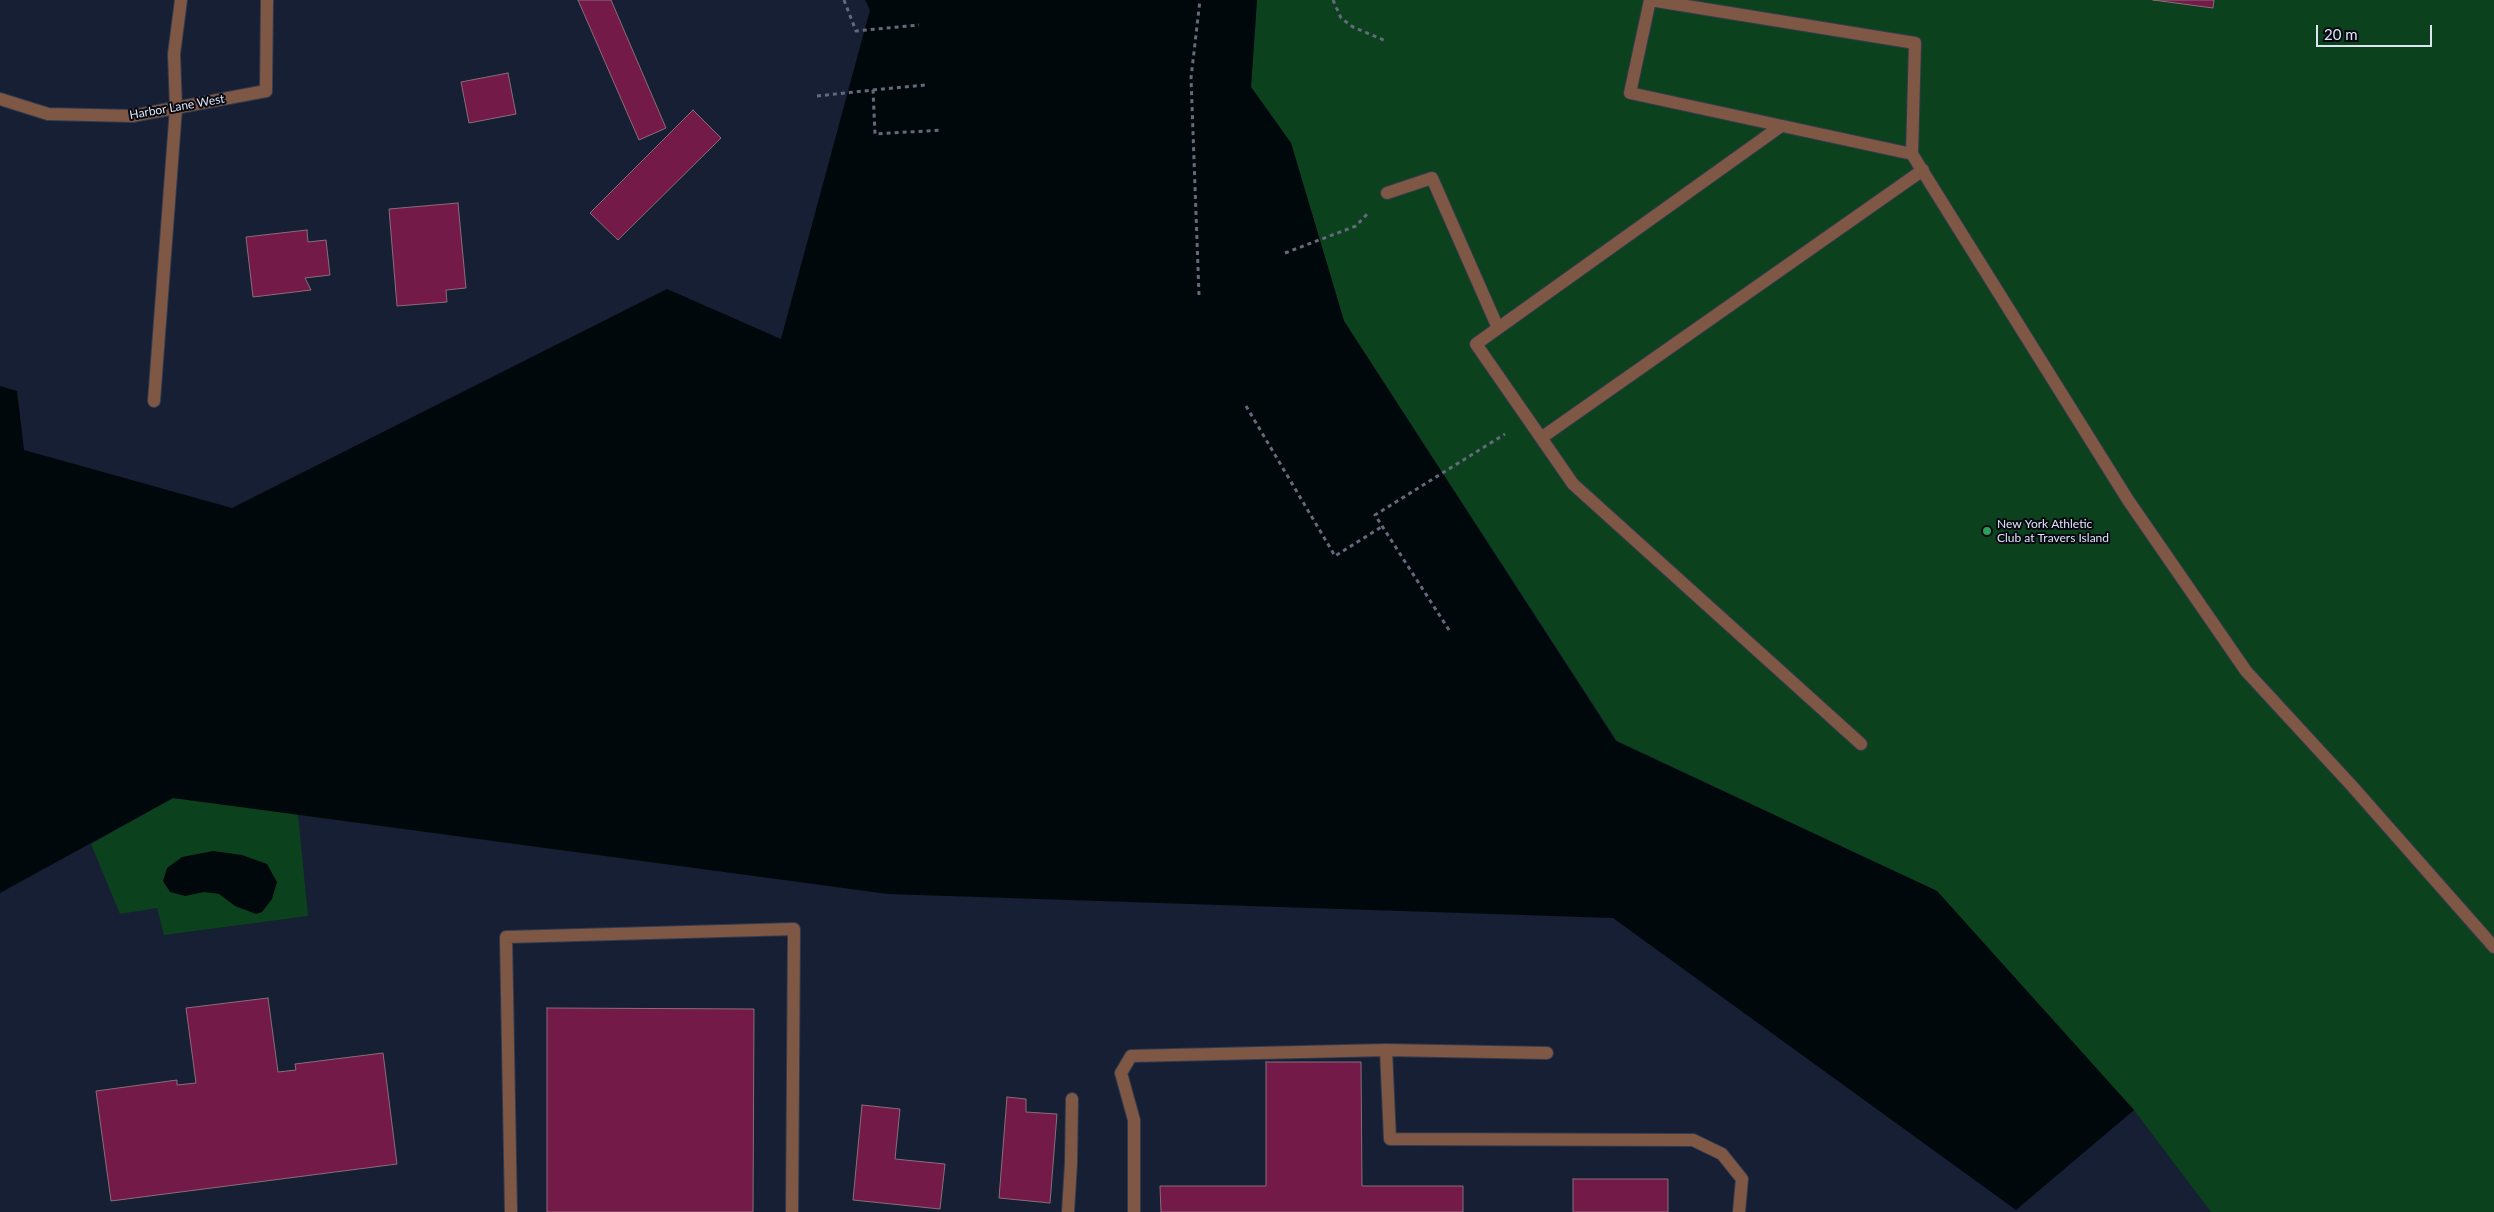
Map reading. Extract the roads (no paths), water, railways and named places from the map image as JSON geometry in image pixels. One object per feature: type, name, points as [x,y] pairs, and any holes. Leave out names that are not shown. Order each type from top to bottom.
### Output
[{"type":"street","points":[[154,401],[176,108],[174,54],[181,0]]},
{"type":"street","name":"Harbor Lane West","points":[[0,100],[48,114],[132,116],[266,91],[267,0]]},
{"type":"street","points":[[1912,154],[1630,93],[1650,0],[1915,43],[1912,154],[2128,500],[2246,672],[2352,786],[2494,947]]},
{"type":"street","points":[[1781,126],[1476,344],[1573,484],[1861,744]]},
{"type":"street","points":[[1541,438],[1923,170]]},
{"type":"street","points":[[1387,193],[1432,178],[1498,328]]},
{"type":"street","points":[[511,1212],[506,936],[794,929],[792,1212]]},
{"type":"street","points":[[1386,1050],[1390,1139],[1693,1140],[1722,1154],[1742,1179],[1739,1212]]},
{"type":"street","points":[[1134,1212],[1134,1120],[1121,1073],[1130,1056],[1386,1050],[1547,1053]]},
{"type":"street","points":[[1068,1212],[1072,1099]]},
{"type":"place","name":"New York Athletic Club at Travers Island","points":[[1987,531]]}]
